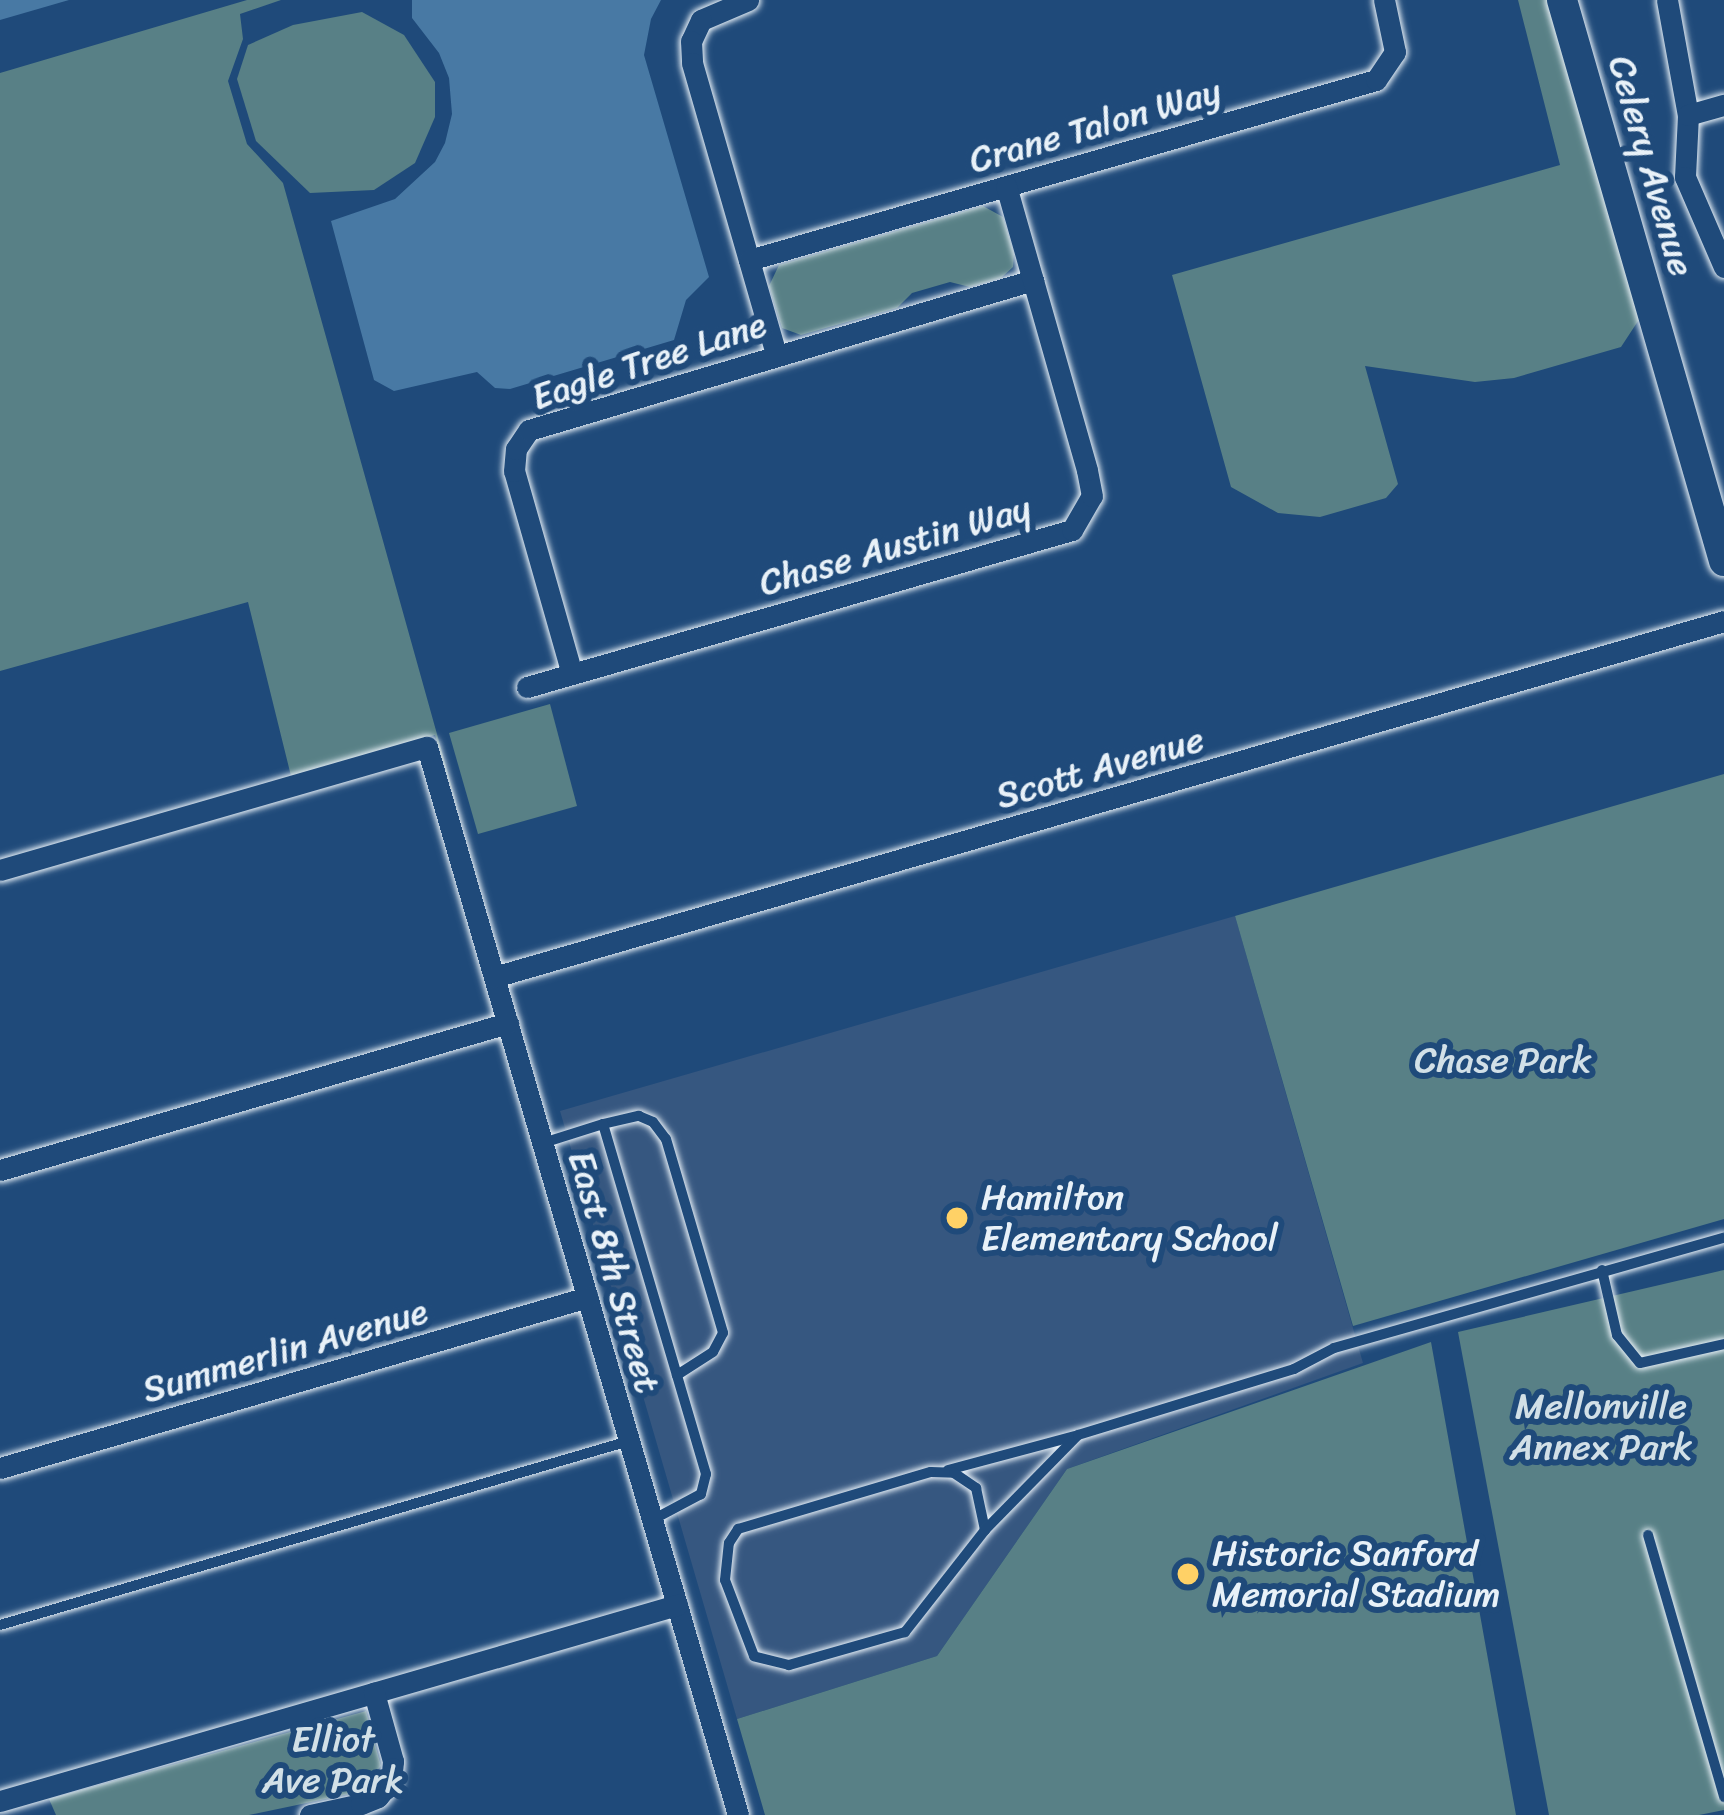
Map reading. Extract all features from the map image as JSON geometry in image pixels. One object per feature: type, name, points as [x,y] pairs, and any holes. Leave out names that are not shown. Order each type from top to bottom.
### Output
[{"type":"main road","name":"Celery Avenue","points":[[1562,0],[1724,561]]},
{"type":"street","points":[[748,0],[701,20],[691,41],[692,63],[776,354]]},
{"type":"street","name":"Crane Talon Way","points":[[749,260],[1376,80],[1395,52],[1384,0]]},
{"type":"street","points":[[1667,0],[1688,115],[1685,177],[1724,267]]},
{"type":"street","points":[[1688,115],[1724,105]]},
{"type":"street","name":"Chase Austin Way","points":[[527,688],[1072,530],[1086,515],[1092,496],[1006,186]]},
{"type":"street","name":"Eagle Tree Lane","points":[[572,674],[514,471],[517,449],[529,430],[554,418],[1033,280]]},
{"type":"street","name":"Scott Avenue","points":[[494,977],[1724,622]]},
{"type":"street","name":"East 8th Street","points":[[0,870],[428,747],[738,1815]]},
{"type":"street","points":[[0,1170],[508,1023]]},
{"type":"street","name":"Summerlin Avenue","points":[[0,1468],[588,1297]]},
{"type":"street","points":[[0,1801],[677,1605]]},
{"type":"street","points":[[310,1815],[378,1797],[391,1781],[393,1761],[374,1693]]},
{"type":"street","points":[[26,1793],[36,1815]]},
{"type":"lane","points":[[543,1144],[639,1116],[653,1121],[666,1139],[723,1334],[713,1352],[677,1375]]},
{"type":"lane","points":[[603,1124],[706,1474],[701,1494],[652,1520]]},
{"type":"lane","points":[[1078,1435],[985,1529],[905,1632],[789,1665],[754,1656],[725,1580],[729,1543],[738,1529],[1078,1435],[1294,1369],[1334,1348],[1724,1238]]},
{"type":"lane","points":[[1602,1270],[1617,1335],[1640,1363],[1724,1344]]},
{"type":"lane","points":[[0,1625],[629,1441]]},
{"type":"lane","points":[[941,1472],[976,1488],[985,1529]]},
{"type":"lane","points":[[1648,1535],[1724,1797]]},
{"type":"shaded area","points":[[0,0],[69,0],[0,20]]},
{"type":"shaded area","points":[[412,0],[661,0],[651,19],[644,55],[709,277],[686,300],[674,340],[510,389],[495,388],[477,372],[394,391],[374,380],[331,221],[395,199],[435,162],[445,143],[452,114],[449,78],[439,53],[412,18]]},
{"type":"shaded area","name":"Hamilton Elementary School","points":[[1235,916],[1363,1363],[1067,1469],[937,1656],[737,1719],[560,1111]]},
{"type":"green space","points":[[247,0],[281,0],[240,14],[243,39],[228,81],[247,144],[283,183],[461,820],[435,735],[291,776],[248,602],[0,671],[0,73]]},
{"type":"green space","points":[[1518,0],[1551,0],[1642,315],[1621,347],[1514,378],[1475,382],[1365,366],[1398,484],[1386,498],[1320,517],[1278,513],[1231,487],[1172,275],[1560,165]]},
{"type":"green space","points":[[362,12],[404,35],[435,82],[435,117],[415,163],[374,190],[310,193],[256,141],[237,79],[248,45],[293,25]]},
{"type":"green space","points":[[983,206],[1003,217],[1014,254],[1013,267],[1001,278],[970,287],[950,282],[912,293],[897,308],[801,335],[782,328],[769,286],[779,265]]},
{"type":"green space","points":[[550,704],[577,806],[478,834],[449,733]]},
{"type":"green space","name":"Chase Park","points":[[1724,774],[1724,1219],[1353,1326],[1235,916]]},
{"type":"green space","name":"Mellonville Annex Park","points":[[1724,1270],[1724,1810],[1699,1815],[1549,1815],[1458,1332]]},
{"type":"green space","points":[[1431,1342],[1516,1815],[765,1815],[737,1719],[937,1656],[1067,1469]]},
{"type":"green space","name":"Elliot Ave Park","points":[[366,1711],[381,1766],[359,1792],[249,1815],[56,1815],[49,1799]]},
{"type":"place","name":"Hamilton Elementary School","points":[[957,1218]]},
{"type":"place","name":"Historic Sanford Memorial Stadium","points":[[1188,1574]]}]
